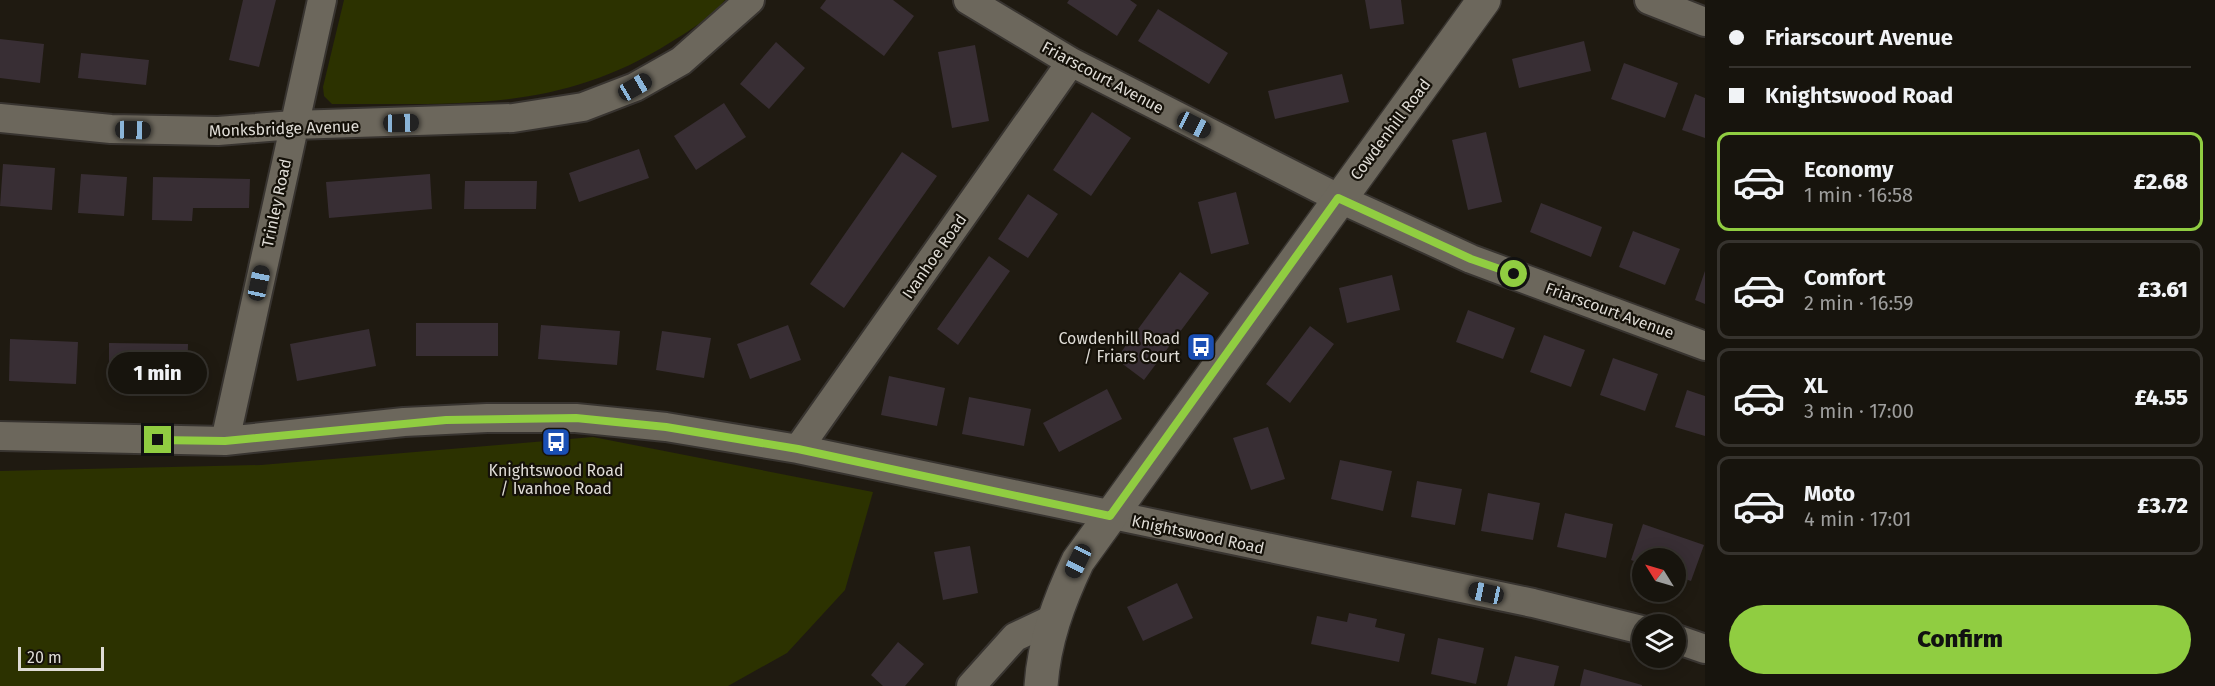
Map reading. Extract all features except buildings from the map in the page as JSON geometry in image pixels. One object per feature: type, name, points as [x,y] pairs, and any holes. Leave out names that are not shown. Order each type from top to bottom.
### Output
[{"type":"street","name":"Trinley Road","points":[[225,441],[322,0]]},
{"type":"street","name":"Monksbridge Avenue","points":[[0,118],[111,129],[218,132],[293,125],[513,118],[583,107],[635,87],[681,61],[750,0]]},
{"type":"street","name":"Friarscourt Avenue","points":[[968,0],[1071,62],[1338,198],[1471,259],[1705,346]]},
{"type":"street","name":"Cowdenhill Road","points":[[1041,686],[1042,665],[1053,619],[1078,561],[1338,198],[1484,0]]},
{"type":"street","points":[[1649,0],[1705,22]]},
{"type":"street","name":"Ivanhoe Road","points":[[798,449],[1071,62]]},
{"type":"street","name":"Knightswood Road","points":[[0,436],[225,441],[404,422],[487,418],[576,418],[666,427],[798,449],[1533,603],[1632,628]]},
{"type":"street","points":[[971,686],[1015,637],[1053,619]]},
{"type":"green space","points":[[344,0],[725,0],[693,28],[629,65],[589,82],[548,93],[466,103],[332,104],[324,96],[323,87]]},
{"type":"green space","points":[[593,437],[873,492],[845,590],[787,653],[728,686],[0,686],[0,471],[261,465]]},
{"type":"place","name":"Cowdenhill Road / Friars Court","points":[[1201,347]]},
{"type":"place","name":"Knightswood Road / Ivanhoe Road","points":[[556,442]]},
{"type":"route","points":[[158,440],[225,441],[404,422],[487,418],[576,418],[666,427],[798,449],[1110,516],[1338,198],[1471,259],[1514,274]]}]
